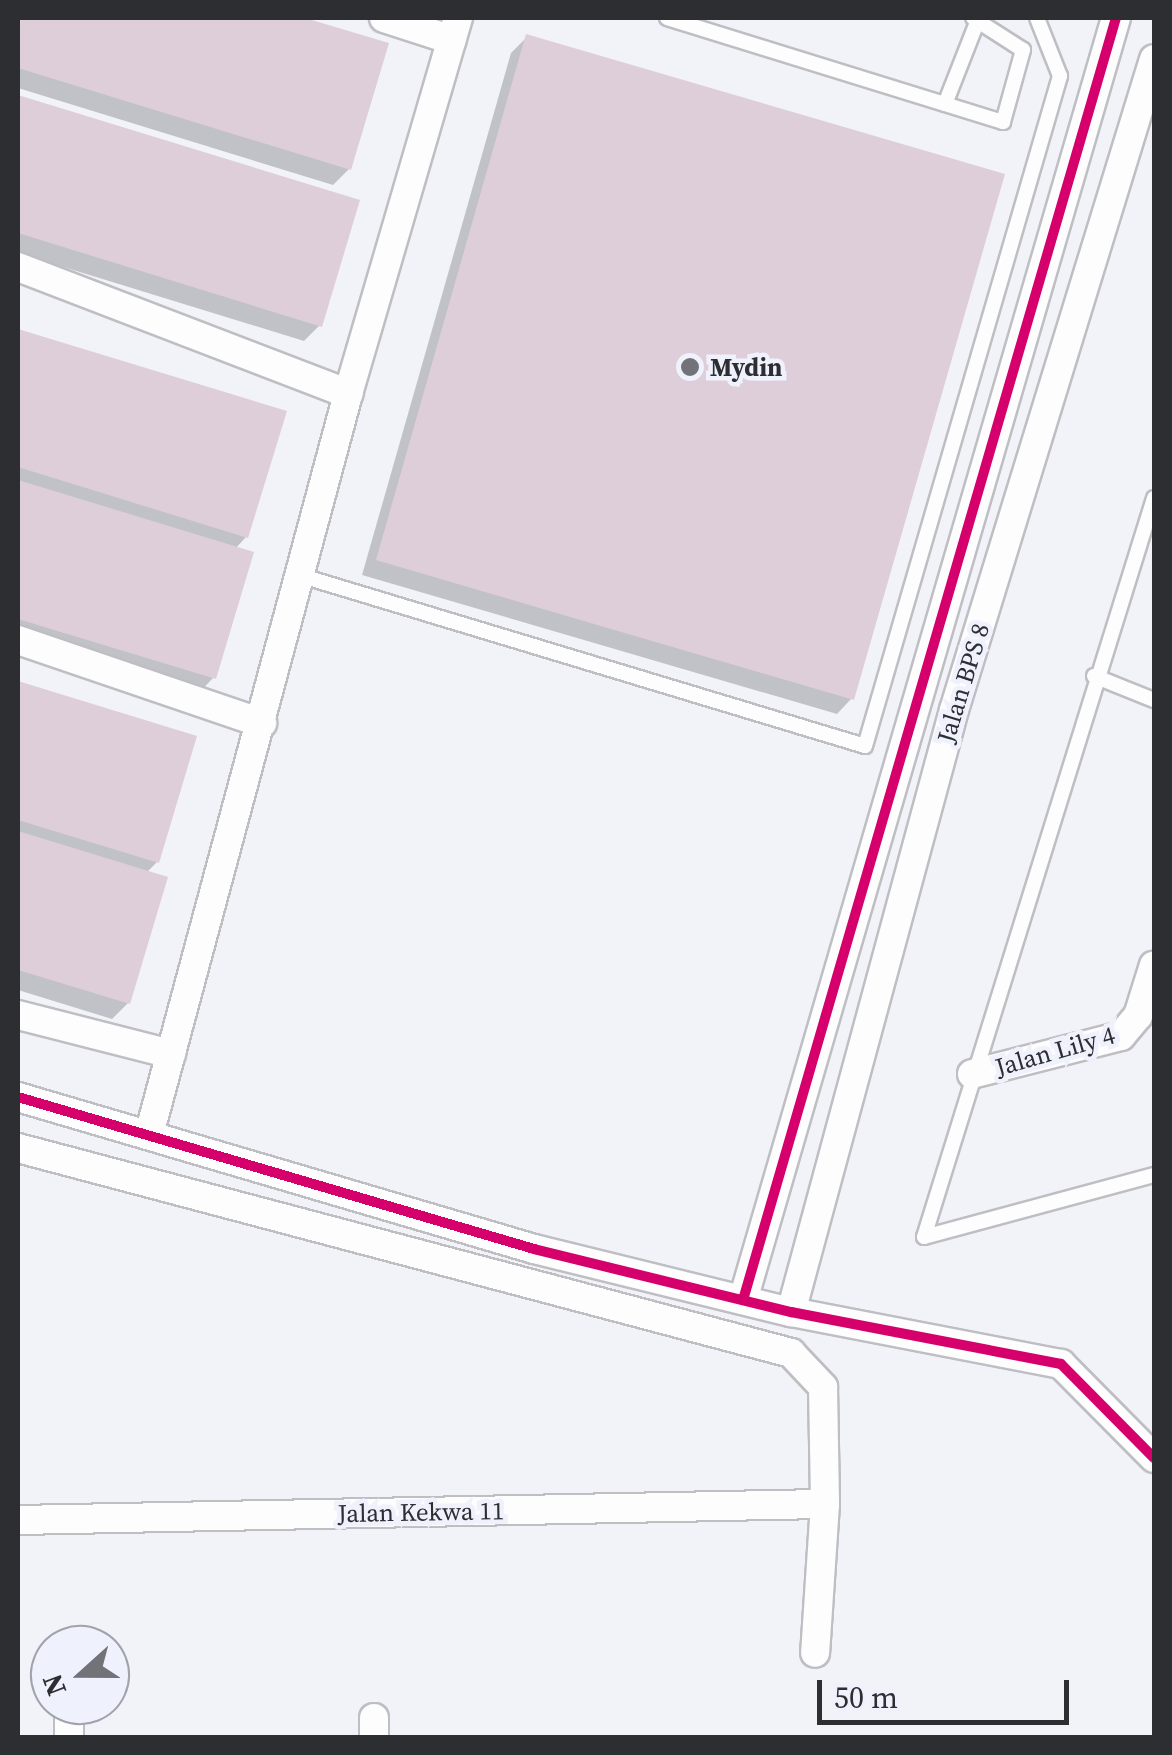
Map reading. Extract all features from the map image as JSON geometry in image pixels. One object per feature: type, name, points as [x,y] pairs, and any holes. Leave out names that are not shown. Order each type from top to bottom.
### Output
[{"type":"street","points":[[150,1130],[348,394],[455,29],[384,18]]},
{"type":"street","points":[[743,1300],[1116,18]]},
{"type":"street","name":"Jalan BPS 8","points":[[791,1312],[954,710],[1154,58]]},
{"type":"street","points":[[18,267],[348,394]]},
{"type":"street","points":[[18,640],[262,723]]},
{"type":"street","name":"Jalan Lily 4","points":[[972,1074],[1121,1036],[1138,1016],[1154,965]]},
{"type":"street","points":[[18,1015],[171,1054]]},
{"type":"street","points":[[18,1096],[150,1130],[534,1249],[791,1312],[1061,1364],[1154,1458]]},
{"type":"street","points":[[18,1148],[791,1353],[823,1388],[825,1504],[815,1653]]},
{"type":"street","name":"Jalan Kekwa 11","points":[[18,1520],[825,1504]]},
{"type":"lane","points":[[667,18],[1003,122],[1023,50],[976,19],[945,104]]},
{"type":"lane","points":[[302,576],[865,746],[1060,76],[1037,18]]},
{"type":"lane","points":[[1154,498],[1094,676],[924,1237],[1154,1175]]},
{"type":"lane","points":[[1094,676],[1154,700]]},
{"type":"building","points":[[18,18],[305,18],[389,43],[351,170],[18,68]]},
{"type":"building","name":"Mydin","points":[[526,34],[1005,174],[854,700],[376,560]]},
{"type":"building","points":[[18,95],[360,200],[322,327],[18,233]]},
{"type":"building","points":[[18,329],[287,411],[248,538],[18,467]]},
{"type":"building","points":[[18,480],[254,552],[216,679],[18,619]]},
{"type":"building","points":[[18,681],[197,736],[159,863],[18,820]]},
{"type":"building","points":[[18,831],[168,877],[130,1004],[18,970]]},
{"type":"cycle path","points":[[743,1300],[1116,18]]},
{"type":"cycle path","points":[[18,1097],[534,1249],[791,1312],[1061,1364],[1154,1458]]},
{"type":"place","name":"Mydin","points":[[690,367]]}]
